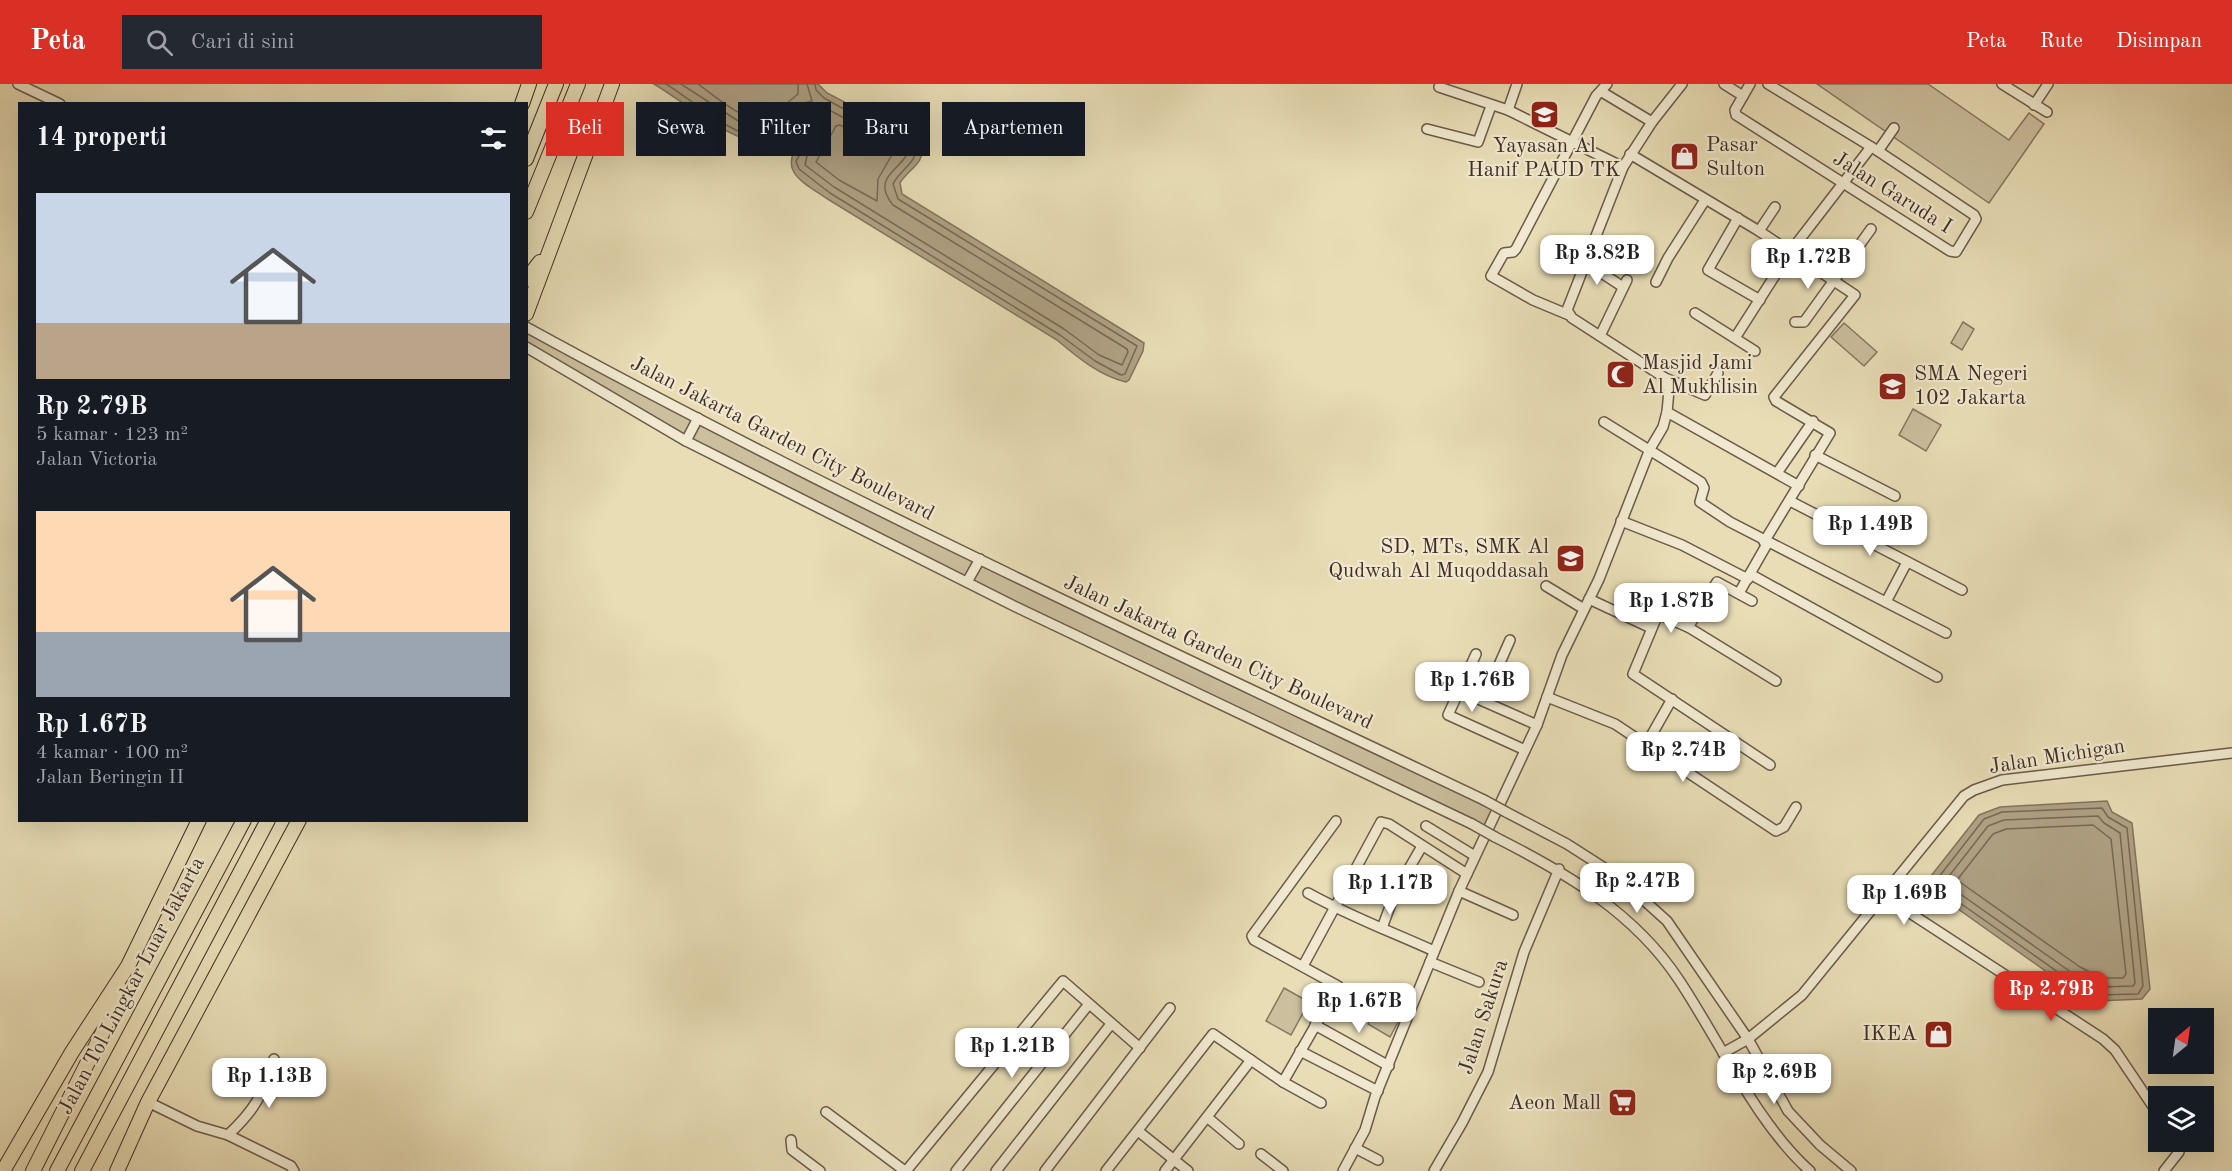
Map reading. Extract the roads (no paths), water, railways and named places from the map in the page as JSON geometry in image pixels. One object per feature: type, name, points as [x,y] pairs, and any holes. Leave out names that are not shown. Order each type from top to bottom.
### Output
[{"type":"highway","points":[[523,102],[529,84]]},
{"type":"highway","points":[[528,154],[556,84]]},
{"type":"highway","points":[[528,207],[578,84]]},
{"type":"highway","points":[[528,309],[612,84]]},
{"type":"highway","points":[[528,277],[554,243]]},
{"type":"highway","points":[[33,1171],[102,1034],[128,966],[198,822]]},
{"type":"highway","name":"Jalan Tol Lingkar Luar Jakarta","points":[[57,1171],[243,822]]},
{"type":"highway","name":"Jalan Tol Lingkar Luar Jakarta","points":[[82,1171],[267,822]]},
{"type":"highway","points":[[117,1171],[148,1102],[298,822]]},
{"type":"highway","points":[[3,1171],[72,1052],[128,966]]},
{"type":"highway","points":[[109,1171],[140,1119]]},
{"type":"street","points":[[18,84],[56,102]]},
{"type":"street","points":[[1508,110],[1517,84]]},
{"type":"street","points":[[1569,315],[1568,303],[1623,167],[1652,122],[1682,84]]},
{"type":"street","points":[[1724,84],[1743,96],[1750,84]]},
{"type":"street","name":"Jalan Garuda I","points":[[1743,96],[1736,115],[1950,251],[1956,252],[1976,217],[1875,149],[1768,84]]},
{"type":"street","points":[[2002,84],[2047,112]]},
{"type":"street","points":[[2034,105],[2048,84]]},
{"type":"street","points":[[1439,87],[1508,110],[1623,167]]},
{"type":"street","points":[[1652,122],[1605,88],[1596,96],[1516,249],[1513,252],[1504,253],[1492,278],[1569,315],[1665,378],[1705,395],[1718,373]]},
{"type":"street","points":[[1427,129],[1478,142],[1491,106]]},
{"type":"street","points":[[1735,338],[1790,252],[1841,183],[1894,128]]},
{"type":"street","points":[[1630,154],[1759,231],[1855,295],[1774,397],[1776,401],[1814,421],[1830,433],[1815,455],[1739,593]]},
{"type":"street","points":[[1656,282],[1705,200]]},
{"type":"street","points":[[1759,231],[1775,207]]},
{"type":"street","points":[[1738,218],[1708,270],[1761,300]]},
{"type":"street","points":[[1795,322],[1804,322],[1832,280],[1871,229]]},
{"type":"street","points":[[1585,262],[1625,283],[1600,336]]},
{"type":"street","points":[[1695,313],[1755,351]]},
{"type":"street","name":"Jalan Jakarta Garden City Boulevard","points":[[528,328],[698,418],[980,559],[1484,800],[1567,844],[1617,876],[1667,921],[1749,1039],[1788,1110],[1820,1145],[1851,1171]]},
{"type":"street","name":"Jalan Jakarta Garden City Boulevard","points":[[528,348],[686,441],[967,582],[1472,824],[1559,869],[1599,897],[1645,940],[1678,978],[1723,1053],[1771,1125],[1810,1171]]},
{"type":"street","points":[[1348,1169],[1458,891],[1537,725],[1562,654],[1589,600],[1650,449],[1663,427],[1669,390],[1665,378]]},
{"type":"street","points":[[1667,412],[1799,486]]},
{"type":"street","points":[[686,441],[698,418]]},
{"type":"street","points":[[1777,473],[1814,421]]},
{"type":"street","points":[[1604,422],[1703,484],[1699,498],[1702,504],[1766,543],[1946,633]]},
{"type":"street","points":[[1815,455],[1895,496]]},
{"type":"street","points":[[1790,501],[1962,590]]},
{"type":"street","points":[[1621,521],[1682,545],[1749,577],[1937,677]]},
{"type":"street","points":[[967,582],[980,559]]},
{"type":"street","points":[[1886,602],[1907,562]]},
{"type":"street","points":[[1688,627],[1717,582],[1752,601]]},
{"type":"street","points":[[1546,586],[1584,609]]},
{"type":"street","points":[[1589,600],[1651,628]]},
{"type":"street","points":[[1770,765],[1633,674],[1659,614],[1688,627],[1776,681]]},
{"type":"street","points":[[1483,701],[1510,640]]},
{"type":"street","points":[[1476,654],[1448,713],[1449,717],[1525,750]]},
{"type":"street","points":[[1458,690],[1537,725]]},
{"type":"street","points":[[1547,697],[1592,713],[1647,743],[1776,831],[1782,830],[1796,807]]},
{"type":"street","points":[[1647,743],[1672,699]]},
{"type":"street","name":"Jalan Michigan","points":[[1723,1053],[1749,1039],[1802,995],[1964,796],[1974,790],[2002,780],[2232,753]]},
{"type":"street","points":[[1283,1082],[1338,986],[1253,938],[1253,933],[1336,821]]},
{"type":"street","points":[[1303,966],[1381,822],[1389,824],[1467,874]]},
{"type":"street","points":[[1426,826],[1474,856]]},
{"type":"street","points":[[1382,928],[1395,893],[1422,846]]},
{"type":"street","name":"Jalan Sakura","points":[[1434,1171],[1488,1072],[1524,952],[1559,869]]},
{"type":"street","points":[[1458,891],[1513,915]]},
{"type":"street","points":[[1308,893],[1333,907],[1434,951]]},
{"type":"street","points":[[1884,896],[2103,1040],[2115,1050],[2148,1099]]},
{"type":"street","points":[[1430,962],[1479,982]]},
{"type":"street","points":[[826,1112],[902,1170],[1064,981],[1140,1048]]},
{"type":"street","points":[[956,1171],[1089,1004]]},
{"type":"street","points":[[1045,1171],[1170,1008]]},
{"type":"street","points":[[996,1171],[1111,1024]]},
{"type":"street","points":[[1315,1025],[1389,1066]]},
{"type":"street","points":[[1106,1171],[1211,1036],[1216,1035],[1283,1082],[1321,1103]]},
{"type":"street","points":[[1300,1051],[1378,1091]]},
{"type":"street","points":[[228,1135],[251,1113],[260,1099],[274,1059]]},
{"type":"street","points":[[1165,1171],[1251,1060]]},
{"type":"street","points":[[148,1102],[197,1126],[228,1135],[291,1166],[294,1171]]},
{"type":"street","points":[[1207,1117],[1239,1144]]},
{"type":"street","points":[[1138,1131],[1188,1171]]},
{"type":"street","points":[[791,1140],[792,1150],[820,1171]]},
{"type":"street","points":[[1355,1148],[1378,1160]]},
{"type":"street","points":[[2163,1171],[2180,1152]]},
{"type":"street","points":[[1261,1154],[1283,1171]]},
{"type":"water","points":[[654,84],[818,84],[827,93],[844,102],[843,156],[921,156],[900,183],[902,194],[1144,343],[1143,351],[1129,380],[1126,382],[1098,371],[1057,340],[802,181],[792,169],[793,156],[831,156],[831,102],[738,102],[738,136],[726,130],[726,102],[681,102]]},
{"type":"water","points":[[2107,801],[2112,812],[2132,823],[2150,989],[2142,999],[2097,1001],[2068,987],[1937,894],[1931,876],[1979,815],[2000,807]]},
{"type":"place","name":"Yayasan Al Hanif PAUD TK","points":[[1544,115]]},
{"type":"place","name":"Pasar Sulton","points":[[1685,157]]},
{"type":"place","name":"Masjid Jami Al Mukhlisin","points":[[1621,375]]},
{"type":"place","name":"SMA Negeri 102 Jakarta","points":[[1893,386]]},
{"type":"place","name":"SD, MTs, SMK Al Qudwah Al Muqoddasah","points":[[1570,559]]},
{"type":"place","name":"IKEA","points":[[1938,1034]]},
{"type":"place","name":"Aeon Mall","points":[[1622,1103]]}]
